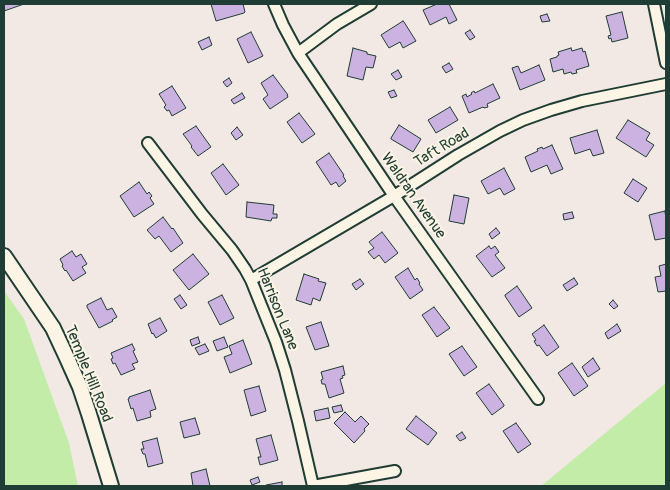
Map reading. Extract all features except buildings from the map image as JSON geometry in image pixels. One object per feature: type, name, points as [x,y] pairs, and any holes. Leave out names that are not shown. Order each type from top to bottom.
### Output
[{"type":"main road","name":"Temple Hill Road","points":[[4,256],[53,328],[68,358],[90,414],[111,486]]},
{"type":"street","name":"Waldran Avenue","points":[[274,4],[298,53],[394,196],[538,399]]},
{"type":"street","points":[[298,53],[337,24],[371,4]]},
{"type":"street","points":[[654,4],[666,63]]},
{"type":"street","name":"Taft Road","points":[[252,280],[394,196],[458,155],[523,120],[582,101],[666,84]]},
{"type":"street","name":"Harrison Lane","points":[[148,143],[232,250],[252,280],[285,370],[313,486]]},
{"type":"street","points":[[313,486],[395,471]]},
{"type":"green space","points":[[4,291],[24,319],[69,443],[78,486],[4,486]]},
{"type":"green space","points":[[666,383],[666,486],[541,486]]}]
